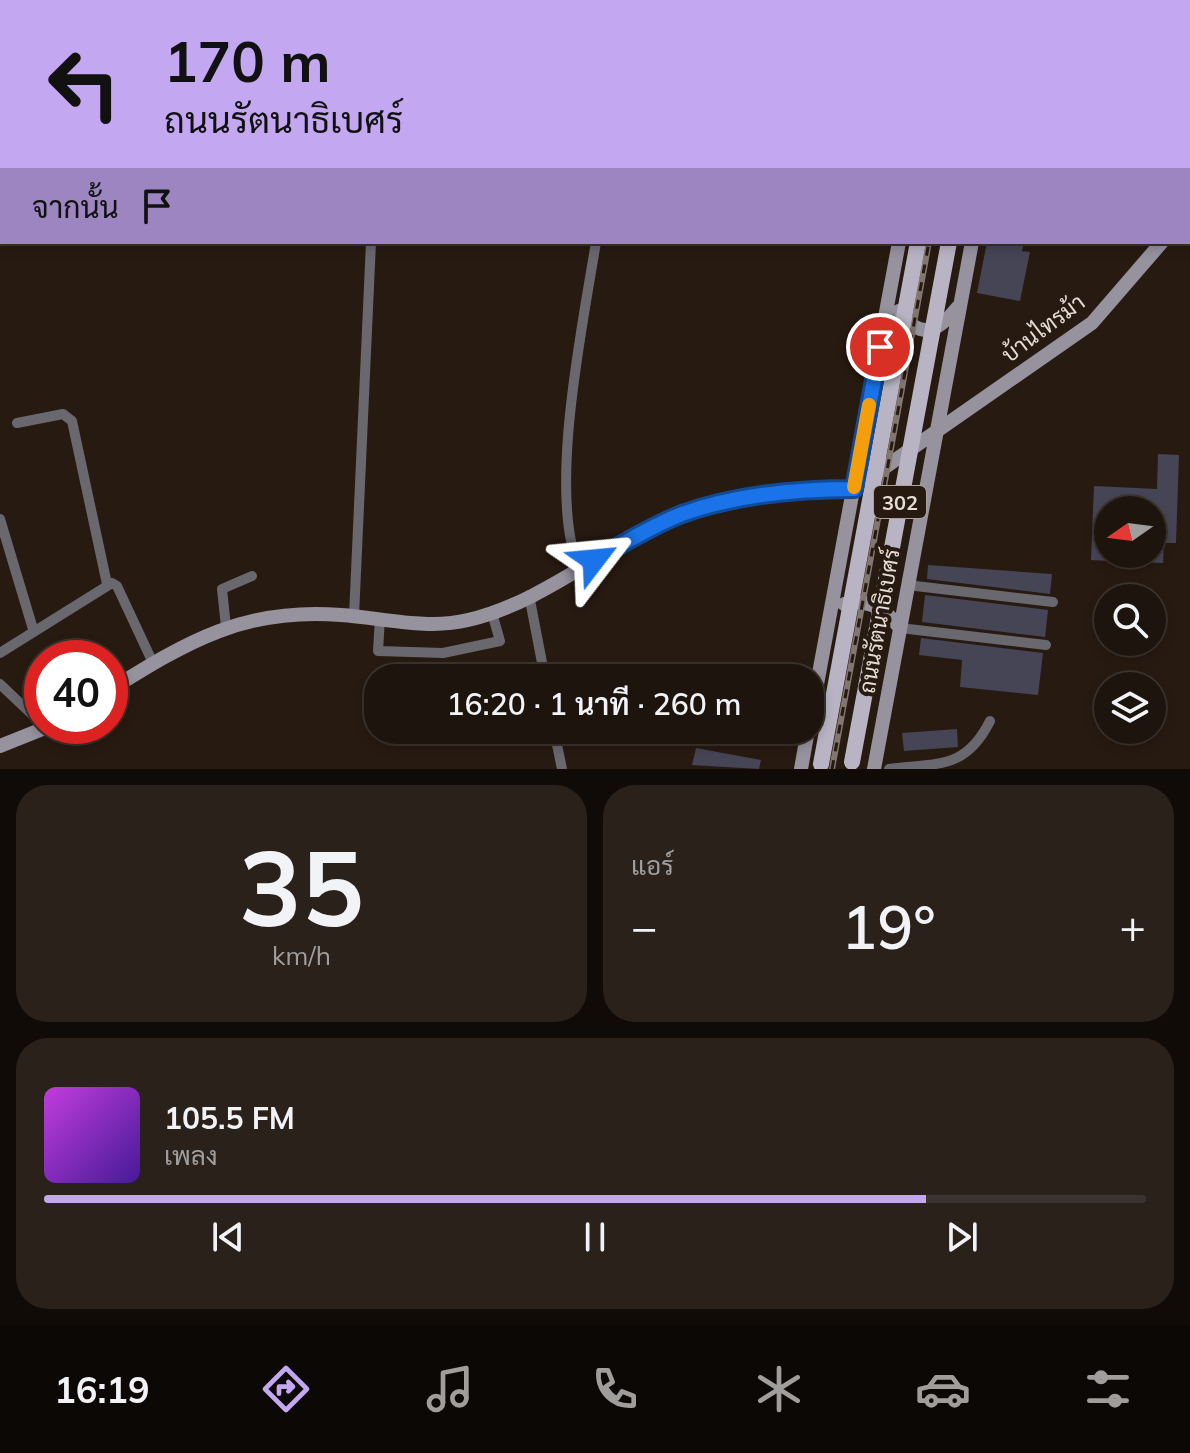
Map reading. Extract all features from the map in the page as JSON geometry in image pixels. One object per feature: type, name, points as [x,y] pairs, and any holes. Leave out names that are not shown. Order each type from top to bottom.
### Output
[{"type":"main road","name":"302","points":[[821,664],[899,244]]},
{"type":"main road","name":"ถนนรัตนาธิเบศร์","points":[[820,766],[918,244]]},
{"type":"main road","name":"ถนนรัตนาธิเบศร์","points":[[851,765],[949,244]]},
{"type":"main road","name":"ถนนรัตนาธิเบศร์","points":[[874,769],[972,244]]},
{"type":"main road","name":"บ้านไทรม้า","points":[[935,434],[1092,323],[1160,244]]},
{"type":"main road","points":[[891,291],[909,325],[920,330],[932,330],[946,321],[960,305]]},
{"type":"main road","name":"302","points":[[854,489],[935,434]]},
{"type":"main road","points":[[128,679],[226,627],[269,616],[354,616],[437,624],[466,621],[492,613],[650,529],[696,510],[797,492],[854,489]]},
{"type":"main road","points":[[831,613],[845,603],[861,601],[887,611],[900,628]]},
{"type":"main road","points":[[0,746],[24,736]]},
{"type":"main road","points":[[801,769],[805,744]]},
{"type":"street","points":[[354,616],[371,244]]},
{"type":"street","points":[[579,568],[570,547],[567,506],[572,392],[596,244]]},
{"type":"street","points":[[17,423],[63,414],[72,421],[107,584]]},
{"type":"street","points":[[0,519],[33,629]]},
{"type":"street","points":[[226,627],[222,589],[252,576]]},
{"type":"street","points":[[0,653],[107,584],[117,586],[153,663]]},
{"type":"street","points":[[907,585],[1053,602]]},
{"type":"street","points":[[529,595],[542,664]]},
{"type":"street","points":[[380,618],[378,651],[443,653],[500,641],[492,613]]},
{"type":"street","points":[[900,628],[1046,645]]},
{"type":"street","points":[[0,684],[24,706]]},
{"type":"street","points":[[889,769],[954,760],[978,747],[990,721]]},
{"type":"street","points":[[557,744],[562,769]]},
{"type":"building","points":[[987,244],[1024,244],[1022,251],[1030,252],[1020,301],[977,293]]},
{"type":"building","points":[[1158,454],[1179,455],[1176,543],[1166,543],[1166,496],[1094,496],[1094,560],[1091,560],[1094,486],[1157,489]]},
{"type":"building","points":[[928,565],[1052,574],[1050,594],[927,579]]},
{"type":"building","points":[[925,595],[1048,610],[1045,637],[922,622]]},
{"type":"building","points":[[921,638],[1043,653],[1038,695],[960,687],[962,660],[919,655]]},
{"type":"building","points":[[957,729],[958,747],[904,751],[902,733]]},
{"type":"building","points":[[696,748],[761,760],[759,769],[692,765]]},
{"type":"railway","points":[[832,769],[929,244]]},
{"type":"slow traffic","points":[[854,487],[869,405]]},
{"type":"route","points":[[594,560],[685,513],[818,489],[854,489],[880,347]]}]
